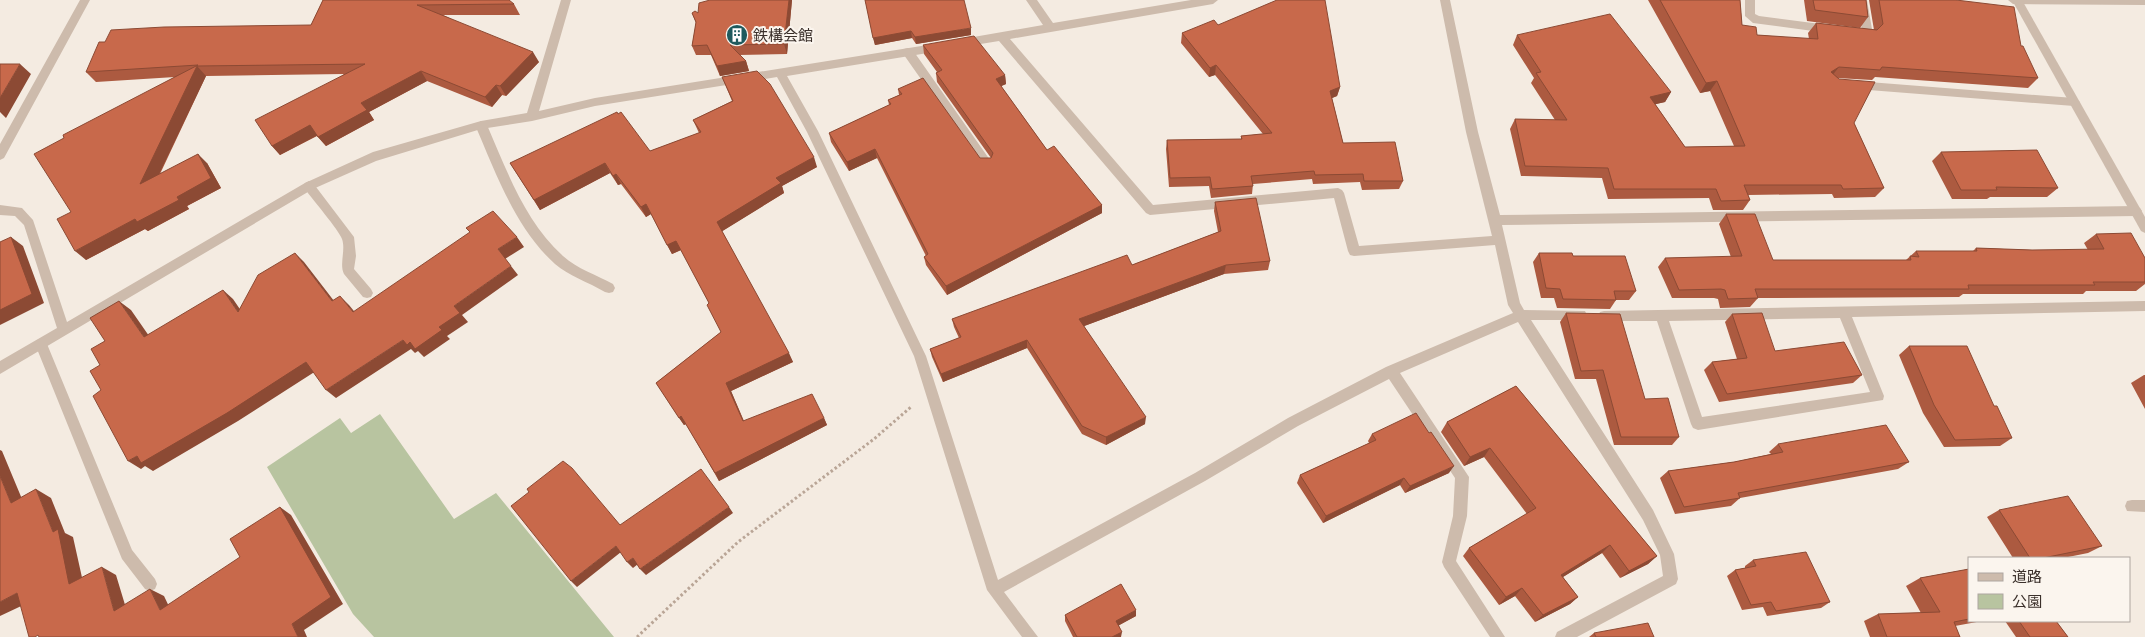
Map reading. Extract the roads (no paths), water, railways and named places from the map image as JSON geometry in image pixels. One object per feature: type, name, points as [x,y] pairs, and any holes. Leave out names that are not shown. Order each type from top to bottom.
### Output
[{"type":"street","points":[[0,155],[85,0]]},
{"type":"street","points":[[532,117],[566,0]]},
{"type":"street","points":[[1031,0],[1050,27]]},
{"type":"street","points":[[0,368],[309,186],[373,157],[481,125],[532,117],[596,102],[908,52],[1213,0]]},
{"type":"street","points":[[1445,0],[1472,132],[1495,220],[1514,306],[1521,314],[1648,515],[1667,554],[1671,579],[1562,637]]},
{"type":"street","points":[[1750,0],[1750,16],[1757,20],[1868,34],[1862,0]]},
{"type":"street","points":[[2012,0],[2145,2]]},
{"type":"street","points":[[2018,0],[2145,228]]},
{"type":"street","points":[[1001,36],[1150,210],[1338,193],[1354,251],[1499,240]]},
{"type":"street","points":[[908,52],[986,163]]},
{"type":"street","points":[[780,73],[812,131],[916,348],[994,590],[1031,637]]},
{"type":"street","points":[[1841,84],[2074,102]]},
{"type":"street","points":[[481,125],[512,194],[534,233],[560,261],[609,288]]},
{"type":"street","points":[[309,186],[348,237],[350,256],[348,270],[367,293]]},
{"type":"street","points":[[0,210],[18,211],[29,223],[64,331]]},
{"type":"street","points":[[1495,220],[2136,211]]},
{"type":"street","points":[[994,590],[1200,478],[1293,422],[1391,371],[1521,314],[1660,316],[2145,306]]},
{"type":"street","points":[[1660,316],[1698,424],[1878,396],[1844,313]]},
{"type":"street","points":[[41,344],[127,554],[150,584]]},
{"type":"street","points":[[1391,371],[1462,477],[1460,516],[1449,562],[1498,637]]},
{"type":"place","name":"鉄構会館","points":[[737,35]]}]
